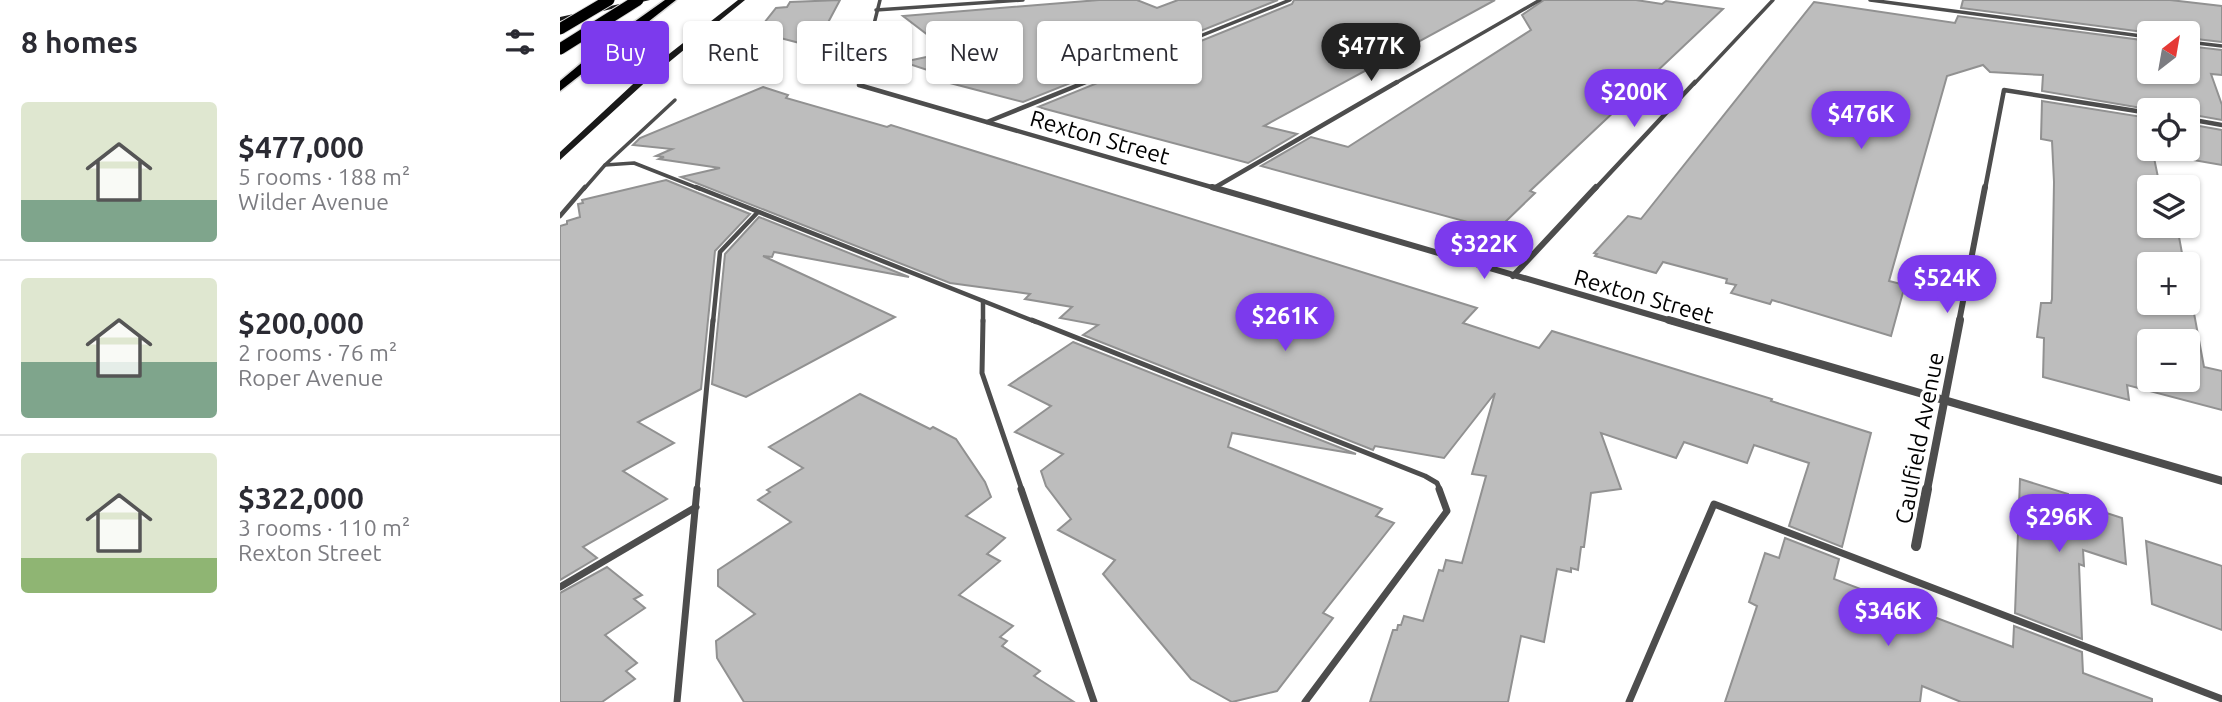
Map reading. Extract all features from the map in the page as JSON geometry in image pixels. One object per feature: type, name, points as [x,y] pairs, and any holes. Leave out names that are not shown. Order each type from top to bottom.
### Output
[{"type":"highway","points":[[560,29],[610,0]]},
{"type":"highway","points":[[560,49],[638,0]]},
{"type":"highway","points":[[560,87],[614,41],[671,0]]},
{"type":"street","points":[[560,10],[610,0]]},
{"type":"street","points":[[560,19],[647,0]]},
{"type":"street","points":[[560,157],[649,74],[742,0]]},
{"type":"street","name":"Rexton Street","points":[[880,0],[859,85],[2222,481]]},
{"type":"street","points":[[876,10],[1023,0]]},
{"type":"street","points":[[987,122],[1290,0]]},
{"type":"street","points":[[1214,188],[1541,0]]},
{"type":"street","points":[[1513,276],[1773,0]]},
{"type":"street","points":[[1870,0],[2137,35]]},
{"type":"street","points":[[2200,43],[2222,46]]},
{"type":"street","name":"Caulfield Avenue","points":[[1916,546],[2004,90],[2137,111]]},
{"type":"street","points":[[2200,121],[2222,125]]},
{"type":"lane","points":[[560,216],[605,165],[675,100]]},
{"type":"lane","points":[[605,165],[634,163],[1437,483],[1447,511],[1305,702]]},
{"type":"lane","points":[[677,702],[720,252],[757,213]]},
{"type":"lane","points":[[983,302],[982,373],[1094,702]]},
{"type":"lane","points":[[1629,702],[1714,504],[2222,699]]},
{"type":"lane","points":[[560,587],[696,507]]},
{"type":"building","points":[[840,0],[829,21],[797,21],[797,42],[783,39],[783,21],[766,21],[776,8],[787,7],[790,2]]},
{"type":"building","points":[[1099,0],[1137,0],[1157,8],[1178,0],[1278,0],[1202,30],[1202,21],[1037,21],[1037,84],[1068,84],[1023,102],[954,84],[1023,84],[1023,21],[926,21],[926,34],[903,16]]},
{"type":"building","points":[[1294,0],[1495,0],[1264,126],[1297,134],[1248,163],[1038,107],[1095,84],[1202,84],[1202,40],[1292,4]]},
{"type":"building","points":[[1544,0],[1636,0],[1662,4],[1666,1],[1723,9],[1530,191],[1535,193],[1497,230],[1261,166],[1311,137],[1348,147],[1531,30],[1522,15]]},
{"type":"building","points":[[1963,0],[2170,0],[2222,6],[2222,42],[2200,39],[2200,21],[2137,21],[2137,31],[1961,8]]},
{"type":"building","points":[[1814,2],[1955,23],[1958,16],[2137,39],[2137,84],[2200,84],[2200,47],[2222,50],[2222,75],[2211,74],[2222,105],[2222,120],[2200,116],[2200,98],[2137,98],[2137,107],[2042,91],[2043,75],[1990,72],[1983,65],[1947,76],[1889,281],[1905,285],[1891,336],[1772,300],[1770,304],[1731,293],[1736,285],[1726,283],[1727,279],[1663,262],[1656,273],[1595,256],[1597,254],[1594,253],[1628,216],[1641,219]]},
{"type":"building","points":[[926,57],[926,70],[912,65],[912,60]]},
{"type":"building","points":[[763,87],[788,95],[786,98],[887,127],[891,125],[1477,308],[1463,323],[1539,348],[1552,331],[1772,399],[1771,401],[1871,433],[1842,547],[1789,526],[1809,463],[1754,445],[1747,463],[1684,442],[1676,458],[1601,433],[1621,489],[1591,493],[1578,570],[1571,568],[1571,572],[1557,569],[1544,642],[1521,636],[1508,702],[1370,702],[1393,630],[1397,630],[1398,625],[1401,625],[1404,616],[1423,621],[1439,570],[1443,571],[1446,560],[1462,563],[1486,476],[1472,474],[1495,393],[1444,458],[1375,446],[1373,450],[1083,335],[1098,325],[1060,318],[1072,307],[1025,299],[1030,294],[950,283],[681,177],[720,168],[659,159],[664,157],[656,156],[672,149],[633,145],[640,138]]},
{"type":"building","points":[[2042,101],[2137,116],[2137,161],[2155,161],[2158,175],[2137,175],[2137,238],[2179,238],[2182,252],[2137,252],[2137,315],[2194,315],[2197,329],[2137,329],[2137,388],[2127,385],[2129,400],[2043,377],[2044,338],[2037,337],[2041,303],[2051,303],[2052,299],[2052,141],[2041,139]]},
{"type":"building","points":[[2200,126],[2222,130],[2222,165],[2199,161]]},
{"type":"building","points":[[666,180],[750,214],[715,251],[701,389],[638,422],[674,443],[623,471],[667,499],[583,547],[597,558],[560,580],[560,226],[580,217],[578,204],[583,203],[582,200]]},
{"type":"building","points":[[759,217],[909,277],[774,252],[772,257],[763,256],[895,317],[746,397],[712,384],[725,254]]},
{"type":"building","points":[[1073,342],[1356,454],[1232,433],[1228,447],[1382,509],[1376,516],[1394,523],[1323,613],[1333,618],[1277,691],[1232,702],[1191,679],[1103,574],[1115,560],[1058,530],[1071,519],[1046,486],[1041,471],[1063,454],[1015,432],[1051,406],[1009,385]]},
{"type":"building","points":[[2200,346],[2204,367],[2222,371],[2222,410],[2154,392],[2200,392]]},
{"type":"building","points":[[860,394],[956,439],[985,482],[991,497],[966,516],[1005,538],[987,554],[1000,561],[959,595],[1013,626],[1000,637],[1007,641],[1002,646],[1040,671],[1034,676],[1074,702],[744,702],[717,658],[716,641],[755,614],[718,586],[718,570],[791,522],[758,500],[770,492],[767,490],[803,468],[769,447]]},
{"type":"building","points":[[2020,479],[2068,494],[2068,497],[2085,502],[2085,506],[2122,518],[2126,564],[2083,550],[2084,566],[2079,564],[2082,639],[2015,613]]},
{"type":"building","points":[[1785,538],[1839,559],[1834,579],[2013,647],[2014,626],[2082,652],[2083,673],[2152,699],[2152,702],[1961,702],[1922,686],[1920,702],[1725,702],[1757,606],[1749,602],[1765,553],[1779,558]]},
{"type":"building","points":[[2146,541],[2222,566],[2222,630],[2152,604]]},
{"type":"building","points":[[607,567],[642,595],[634,599],[645,608],[605,635],[637,663],[626,671],[635,679],[602,702],[560,702],[560,593]]}]
